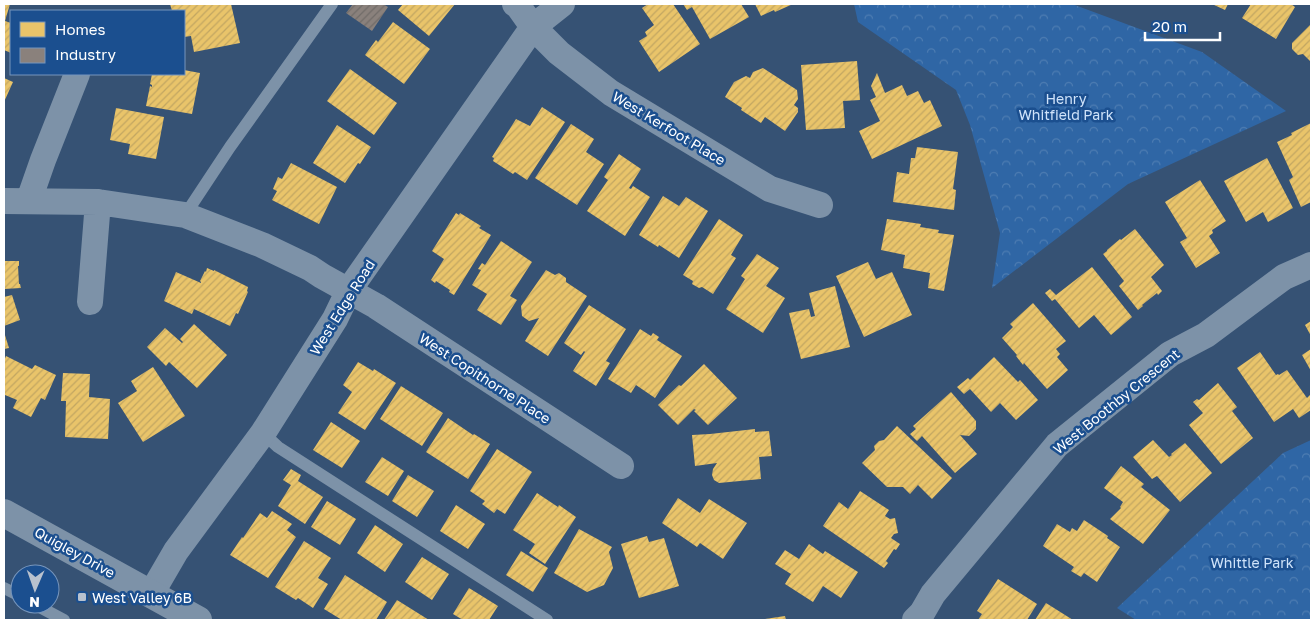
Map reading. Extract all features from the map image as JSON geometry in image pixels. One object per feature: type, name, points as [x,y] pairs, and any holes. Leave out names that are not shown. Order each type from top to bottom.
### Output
[{"type":"street","name":"West Kerfoot Place","points":[[515,4],[533,27],[559,54],[611,93],[770,189],[820,205]]},
{"type":"street","name":"West Edge Road","points":[[151,594],[176,551],[263,433],[335,319],[349,290],[533,27],[562,4]]},
{"type":"street","points":[[29,200],[77,75]]},
{"type":"street","name":"West Copithorne Place","points":[[4,201],[98,202],[186,215],[262,245],[310,268],[376,306],[621,466]]},
{"type":"street","points":[[90,302],[98,202]]},
{"type":"street","name":"West Boothby Crescent","points":[[915,620],[922,613],[933,594],[1057,445],[1170,354],[1206,335],[1284,277],[1311,265]]},
{"type":"street","name":"Quigley Drive","points":[[4,513],[198,620]]},
{"type":"lane","points":[[186,215],[230,147],[332,4]]},
{"type":"lane","points":[[263,433],[278,447],[547,620]]},
{"type":"lane","points":[[53,614],[64,620]]},
{"type":"green space","name":"Henry Whitfield Park","points":[[854,4],[1072,4],[1202,52],[1286,111],[1128,184],[992,288],[1000,233],[970,125],[956,90],[858,22]]},
{"type":"green space","name":"Whittle Park","points":[[1311,440],[1311,620],[1136,620],[1117,608],[1283,453]]},
{"type":"building: Homes","points":[[4,4],[10,4],[5,21],[10,23],[10,53],[4,50]]},
{"type":"building: Homes","points":[[170,4],[231,4],[240,43],[194,52],[191,36],[185,37],[185,10],[172,10]]},
{"type":"building: Homes","points":[[403,4],[455,4],[429,36],[398,10]]},
{"type":"building: Homes","points":[[648,4],[673,4],[700,44],[659,72],[639,41],[647,36],[645,32],[654,25],[642,8]]},
{"type":"building: Homes","points":[[683,4],[741,4],[749,17],[710,39],[692,7],[687,10]]},
{"type":"building: Homes","points":[[755,4],[793,4],[761,16]]},
{"type":"building: Homes","points":[[1212,4],[1228,4],[1225,10]]},
{"type":"building: Homes","points":[[1251,4],[1291,4],[1295,7],[1276,39],[1242,18]]},
{"type":"building: Homes","points":[[393,22],[430,49],[404,84],[365,55],[376,40],[378,42]]},
{"type":"building: Homes","points":[[1311,24],[1311,62],[1303,54],[1298,55],[1292,49],[1292,43]]},
{"type":"building: Homes","points":[[857,61],[860,100],[843,101],[845,128],[806,130],[801,65]]},
{"type":"building: Homes","points":[[763,68],[797,90],[798,99],[794,105],[798,108],[798,112],[785,131],[765,117],[761,123],[725,97],[734,82],[746,76],[750,78],[753,72]]},
{"type":"building: Homes","points":[[350,69],[397,103],[374,135],[327,101]]},
{"type":"building: Homes","points":[[185,70],[200,73],[192,114],[146,106],[150,86],[152,87],[150,84],[152,75],[185,75]]},
{"type":"building: Homes","points":[[877,73],[885,93],[902,85],[907,96],[918,91],[924,103],[930,100],[942,126],[872,159],[859,131],[880,121],[870,100],[876,97],[871,86]]},
{"type":"building: Homes","points":[[4,78],[13,82],[4,102]]},
{"type":"building: Homes","points":[[542,107],[565,122],[527,180],[515,172],[513,174],[493,161],[494,158],[492,157],[516,119],[530,126]]},
{"type":"building: Homes","points":[[116,108],[164,117],[156,159],[128,154],[130,144],[110,140]]},
{"type":"building: Homes","points":[[1311,123],[1311,202],[1301,207],[1289,180],[1293,177],[1277,142]]},
{"type":"building: Homes","points":[[571,124],[594,139],[586,152],[604,164],[577,205],[535,178]]},
{"type":"building: Homes","points":[[337,125],[371,147],[345,183],[313,163]]},
{"type":"building: Homes","points":[[917,147],[958,152],[953,189],[956,190],[954,210],[893,202],[897,172],[909,174],[911,158],[915,158]]},
{"type":"building: Homes","points":[[619,154],[641,169],[629,188],[631,189],[633,186],[650,197],[625,236],[587,211],[608,180],[604,177]]},
{"type":"building: Homes","points":[[1267,158],[1293,208],[1268,222],[1263,212],[1246,222],[1224,181]]},
{"type":"building: Homes","points":[[291,163],[337,187],[319,224],[272,200],[277,191],[273,189],[278,177],[282,179]]},
{"type":"building: Homes","points":[[1200,180],[1226,221],[1212,230],[1213,233],[1209,236],[1220,253],[1196,268],[1180,242],[1187,238],[1165,202]]},
{"type":"building: Homes","points":[[663,196],[679,206],[686,197],[708,211],[679,258],[639,235]]},
{"type":"building: Homes","points":[[456,213],[459,215],[460,213],[481,226],[479,228],[491,235],[454,295],[449,292],[450,290],[431,280],[444,259],[432,251]]},
{"type":"building: Homes","points":[[719,219],[743,235],[731,255],[736,258],[713,294],[702,287],[699,288],[692,284],[693,281],[683,275]]},
{"type":"building: Homes","points":[[887,219],[921,224],[920,227],[939,230],[938,233],[954,235],[944,291],[928,288],[930,273],[903,268],[905,255],[881,250]]},
{"type":"building: Homes","points":[[1135,229],[1164,265],[1151,277],[1162,291],[1158,295],[1157,293],[1138,310],[1119,286],[1124,281],[1103,254]]},
{"type":"building: Homes","points":[[501,241],[532,262],[510,296],[517,300],[501,325],[477,310],[487,294],[472,285],[481,270],[478,269],[482,263],[485,265]]},
{"type":"building: Homes","points":[[757,254],[779,268],[766,286],[785,298],[763,333],[726,309],[745,279],[741,276]]},
{"type":"building: Homes","points":[[4,261],[19,261],[19,284],[21,288],[4,289]]},
{"type":"building: Homes","points":[[868,262],[876,279],[892,272],[912,315],[864,337],[836,276]]},
{"type":"building: Homes","points":[[1092,267],[1132,317],[1111,335],[1094,315],[1079,328],[1055,299],[1052,301],[1045,293],[1050,289],[1056,295]]},
{"type":"building: Homes","points":[[207,268],[248,287],[248,292],[238,314],[236,313],[230,326],[194,309],[192,314],[164,301],[176,272],[201,283],[200,281]]},
{"type":"building: Homes","points":[[546,270],[555,275],[559,273],[566,278],[566,282],[587,296],[548,356],[525,341],[539,318],[529,321],[522,316],[521,306]]},
{"type":"building: Homes","points":[[835,286],[850,347],[801,359],[789,313],[809,309],[811,317],[815,316],[809,293]]},
{"type":"building: Homes","points":[[12,295],[20,320],[4,326],[4,297]]},
{"type":"building: Homes","points":[[1033,303],[1066,341],[1056,349],[1060,354],[1057,357],[1068,370],[1047,389],[1024,363],[1023,365],[1002,338],[1013,327],[1010,324]]},
{"type":"building: Homes","points":[[589,305],[626,329],[606,361],[610,363],[596,386],[573,371],[585,352],[581,355],[564,343]]},
{"type":"building: Homes","points":[[1311,321],[1311,336],[1305,325]]},
{"type":"building: Homes","points":[[194,324],[227,355],[197,388],[169,362],[166,366],[147,347],[165,328],[182,343],[180,339]]},
{"type":"building: Homes","points":[[640,329],[651,336],[653,333],[659,337],[657,340],[682,356],[655,398],[636,385],[631,393],[608,379]]},
{"type":"building: Homes","points":[[4,332],[9,348],[4,349]]},
{"type":"building: Homes","points":[[1311,349],[1311,371],[1302,355]]},
{"type":"building: Homes","points":[[1260,352],[1276,375],[1287,370],[1307,398],[1311,394],[1311,410],[1299,418],[1293,409],[1274,422],[1237,368]]},
{"type":"building: Homes","points":[[6,356],[32,369],[35,365],[56,375],[45,400],[41,398],[31,417],[13,408],[17,400],[5,395],[4,398],[4,361]]},
{"type":"building: Homes","points":[[994,357],[1018,382],[1020,380],[1038,400],[1016,420],[1000,403],[991,412],[970,389],[964,394],[957,387],[968,378],[970,380]]},
{"type":"building: Homes","points":[[358,362],[373,371],[374,369],[396,383],[365,430],[338,413],[352,392],[343,385]]},
{"type":"building: Homes","points":[[704,364],[737,398],[708,425],[694,409],[678,425],[658,405]]},
{"type":"building: Homes","points":[[153,367],[185,416],[143,442],[118,403],[137,391],[131,381]]},
{"type":"building: Homes","points":[[63,373],[90,374],[89,397],[110,399],[108,439],[65,437],[66,401],[61,401]]},
{"type":"building: Homes","points":[[1218,383],[1237,407],[1232,411],[1253,438],[1221,464],[1189,425],[1203,413],[1193,402],[1197,399],[1199,400]]},
{"type":"building: Homes","points":[[401,386],[443,413],[422,446],[380,419]]},
{"type":"building: Homes","points":[[951,392],[976,421],[976,429],[969,436],[960,435],[977,454],[955,473],[922,436],[917,441],[910,434],[916,429],[913,426]]},
{"type":"building: Homes","points":[[448,418],[490,444],[468,479],[426,452]]},
{"type":"building: Homes","points":[[331,422],[360,441],[342,468],[313,450]]},
{"type":"building: Homes","points":[[897,426],[952,478],[932,499],[918,485],[910,494],[903,487],[887,487],[862,463],[875,450],[874,446],[879,441],[884,440]]},
{"type":"building: Homes","points":[[755,429],[755,432],[769,431],[772,456],[759,457],[761,479],[719,483],[714,480],[712,475],[717,463],[695,466],[692,435]]},
{"type":"building: Homes","points":[[1153,440],[1169,457],[1185,443],[1212,473],[1180,502],[1157,476],[1152,479],[1133,457]]},
{"type":"building: Homes","points":[[497,449],[532,472],[505,514],[497,509],[494,513],[482,504],[485,501],[470,491]]},
{"type":"building: Homes","points":[[382,457],[404,471],[388,496],[365,482]]},
{"type":"building: Homes","points":[[1121,466],[1144,484],[1141,487],[1170,510],[1143,544],[1110,519],[1121,508],[1123,502],[1104,488]]},
{"type":"building: Homes","points":[[291,469],[301,475],[298,481],[323,497],[305,524],[278,506],[291,485],[283,480]]},
{"type":"building: Homes","points":[[408,475],[434,491],[417,517],[392,501]]},
{"type":"building: Homes","points":[[860,491],[889,510],[885,516],[890,519],[895,518],[898,533],[894,534],[891,538],[900,544],[886,561],[888,563],[884,568],[823,526],[839,502],[848,509]]},
{"type":"building: Homes","points":[[537,493],[576,517],[545,564],[529,553],[535,544],[513,530]]},
{"type":"building: Homes","points":[[678,498],[700,513],[709,499],[747,523],[723,559],[700,543],[697,547],[662,523]]},
{"type":"building: Homes","points":[[327,501],[356,519],[340,545],[311,527]]},
{"type":"building: Homes","points":[[456,505],[485,524],[468,549],[440,531]]},
{"type":"building: Homes","points":[[272,511],[292,524],[287,530],[296,537],[268,578],[230,555],[260,513],[267,518]]},
{"type":"building: Homes","points":[[1084,520],[1108,536],[1107,538],[1120,547],[1097,582],[1084,573],[1081,577],[1071,571],[1074,567],[1043,546],[1057,524],[1070,532],[1072,528],[1077,531]]},
{"type":"building: Homes","points":[[375,525],[403,544],[385,572],[357,553]]},
{"type":"building: Homes","points":[[579,529],[612,547],[609,552],[613,568],[604,585],[587,592],[554,573]]},
{"type":"building: Homes","points":[[647,536],[649,542],[664,538],[679,586],[639,598],[621,544]]},
{"type":"building: Homes","points":[[304,541],[331,558],[318,578],[328,584],[313,608],[275,587]]},
{"type":"building: Homes","points":[[809,544],[823,554],[825,551],[858,572],[841,598],[823,586],[813,602],[785,584],[791,574],[775,564],[785,550],[799,559]]},
{"type":"building: Homes","points":[[521,551],[548,568],[533,592],[506,575]]},
{"type":"building: Homes","points":[[422,557],[449,574],[432,600],[405,582]]},
{"type":"building: Homes","points":[[345,575],[387,602],[376,620],[342,620],[324,609]]},
{"type":"building: Homes","points":[[998,579],[1037,604],[1027,620],[978,620],[982,614],[977,611]]},
{"type":"building: Homes","points":[[469,588],[498,606],[489,620],[463,620],[453,614]]},
{"type":"building: Homes","points":[[397,600],[429,620],[384,620]]},
{"type":"building: Homes","points":[[1046,603],[1073,620],[1035,620]]},
{"type":"building: Homes","points":[[785,616],[786,620],[765,620],[765,619]]},
{"type":"building: Industry","points":[[353,4],[383,4],[388,7],[372,31],[346,13]]},
{"type":"place","name":"West Valley 6B","points":[[82,597]]}]
